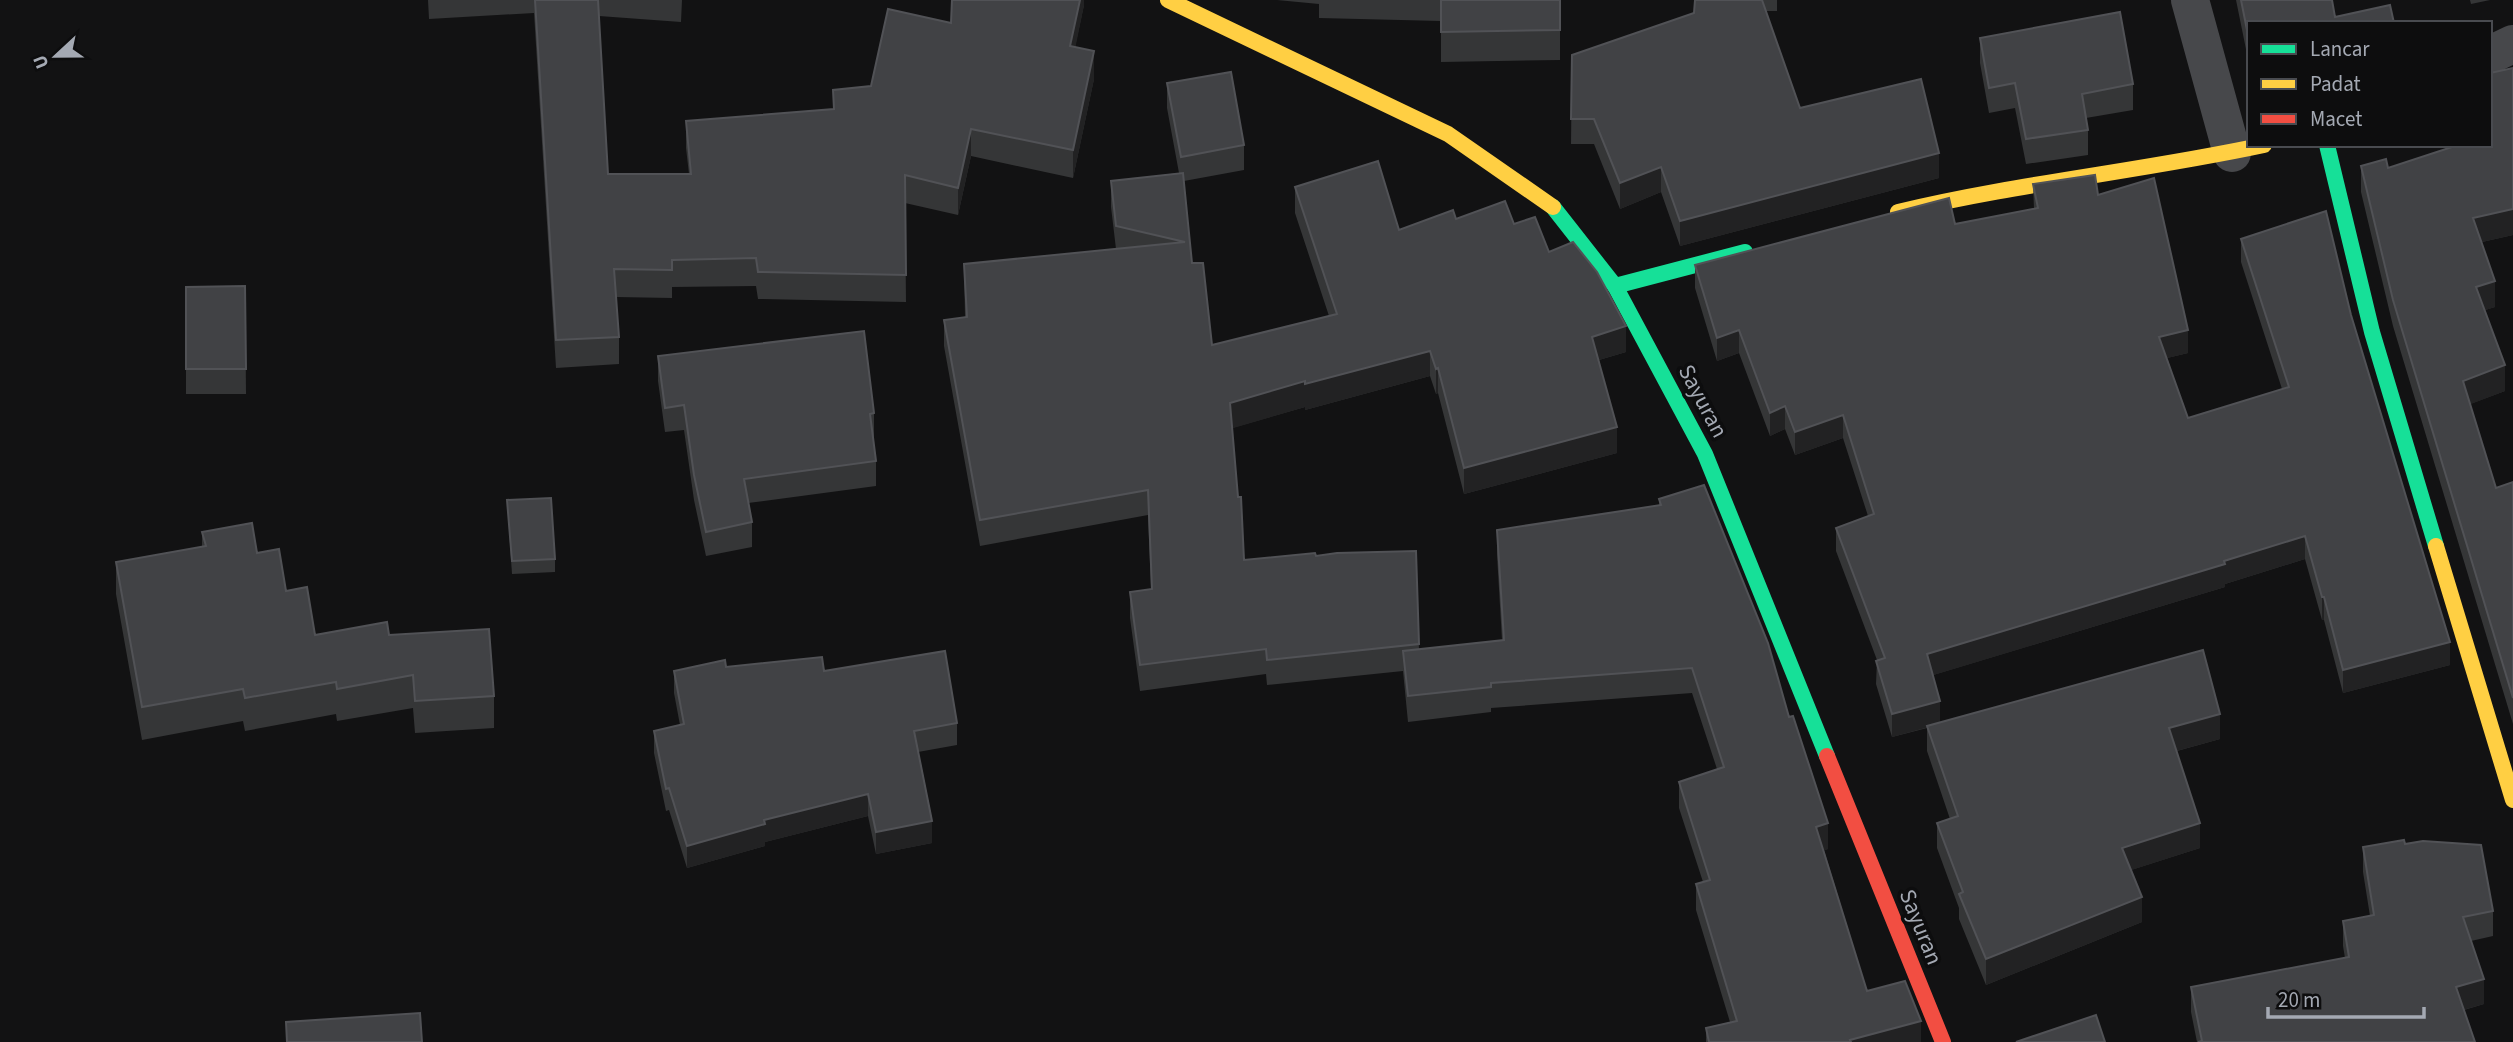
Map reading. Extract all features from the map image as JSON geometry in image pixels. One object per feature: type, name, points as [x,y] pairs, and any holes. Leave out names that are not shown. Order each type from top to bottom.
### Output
[{"type":"street","name":"Sayuran","points":[[1168,0],[1448,134],[1552,205],[1615,286],[1705,454],[1943,1042]]},
{"type":"street","points":[[2189,0],[2247,146]]},
{"type":"street","points":[[2492,54],[2513,44]]},
{"type":"street","points":[[2327,147],[2372,332],[2511,788]]},
{"type":"street","points":[[1876,218],[1954,197],[2212,158],[2248,149]]},
{"type":"street","points":[[1615,286],[1759,248]]},
{"type":"building","points":[[535,0],[598,0],[608,174],[691,174],[686,121],[834,109],[833,90],[871,86],[888,9],[951,23],[952,0],[1080,0],[1070,46],[1094,51],[1073,150],[971,129],[958,188],[905,175],[906,275],[758,272],[756,258],[672,260],[672,270],[614,269],[619,337],[556,340]]},
{"type":"building","points":[[1441,0],[1560,0],[1560,30],[1441,32]]},
{"type":"building","points":[[1695,0],[1762,0],[1800,108],[1921,79],[1939,153],[1680,221],[1661,167],[1620,183],[1594,119],[1571,119],[1572,55],[1694,13]]},
{"type":"building","points":[[2241,0],[2332,0],[2335,17],[2390,5],[2394,21],[2247,21],[2247,30]]},
{"type":"building","points":[[2120,12],[2133,84],[2082,94],[2088,130],[2026,139],[2015,83],[1989,88],[1980,38]]},
{"type":"building","points":[[2513,68],[2513,209],[2473,218],[2495,281],[2476,287],[2505,365],[2463,381],[2496,488],[2513,482],[2513,698],[2393,300],[2361,166],[2386,159],[2388,168],[2452,147],[2492,147],[2492,73]]},
{"type":"building","points":[[1231,72],[1244,145],[1181,157],[1167,83]]},
{"type":"building","points":[[1378,161],[1399,230],[1453,210],[1456,219],[1505,201],[1514,224],[1535,217],[1549,252],[1573,242],[1597,272],[1626,326],[1592,337],[1617,427],[1464,468],[1438,368],[1436,369],[1430,351],[1305,384],[1305,381],[1230,403],[1238,497],[1241,497],[1244,560],[1315,553],[1316,556],[1416,551],[1419,644],[1267,660],[1266,649],[1140,665],[1130,592],[1152,589],[1148,490],[980,520],[944,320],[967,317],[964,264],[1185,242],[1116,226],[1111,181],[1183,173],[1192,263],[1203,263],[1212,345],[1337,314],[1295,187]]},
{"type":"building","points":[[2095,175],[2098,195],[2154,178],[2188,330],[2159,337],[2188,418],[2289,387],[2241,239],[2326,211],[2351,315],[2450,642],[2343,670],[2305,536],[2224,561],[2225,564],[1927,654],[1940,701],[1892,714],[1876,661],[1885,658],[1836,528],[1874,514],[1843,415],[1795,432],[1785,406],[1770,413],[1739,330],[1717,338],[1695,265],[1949,198],[1955,224],[2038,208],[2033,184]]},
{"type":"building","points":[[245,286],[246,369],[186,369],[186,287]]},
{"type":"building","points":[[864,331],[874,413],[870,414],[876,461],[744,479],[752,522],[706,532],[684,405],[665,408],[658,356]]},
{"type":"building","points":[[1704,485],[1768,643],[1789,717],[1793,716],[1828,823],[1816,827],[1867,991],[1905,981],[1921,1021],[1850,1040],[1851,1042],[1709,1042],[1706,1028],[1737,1021],[1696,884],[1710,880],[1679,782],[1724,767],[1692,668],[1491,683],[1491,687],[1408,696],[1403,651],[1504,640],[1497,530],[1661,505],[1659,499]]},
{"type":"building","points":[[551,498],[555,559],[512,561],[507,500]]},
{"type":"building","points":[[252,523],[257,553],[279,549],[286,591],[307,587],[315,635],[387,622],[389,635],[489,629],[494,696],[415,701],[413,675],[337,689],[336,682],[245,698],[243,689],[142,707],[116,562],[206,546],[202,532]]},
{"type":"building","points":[[2203,650],[2220,714],[2169,728],[2200,823],[2122,848],[2142,897],[1986,959],[1959,894],[1963,892],[1937,823],[1958,816],[1927,726]]},
{"type":"building","points":[[945,651],[957,723],[914,731],[932,821],[876,832],[868,794],[764,820],[765,824],[687,846],[669,788],[666,789],[654,731],[684,724],[674,671],[725,660],[726,667],[822,657],[824,671]]},
{"type":"building","points":[[2404,840],[2405,844],[2423,841],[2481,845],[2493,911],[2463,917],[2484,979],[2456,987],[2475,1042],[2198,1042],[2202,1041],[2191,987],[2349,957],[2343,921],[2374,915],[2363,847]]},
{"type":"building","points":[[420,1013],[422,1042],[287,1042],[286,1022]]},
{"type":"building","points":[[2096,1015],[2105,1042],[2016,1042]]},
{"type":"traffic: fast","points":[[2327,147],[2372,332],[2436,546]]},
{"type":"traffic: fast","points":[[1553,207],[1615,286],[1705,454],[1827,756]]},
{"type":"traffic: fast","points":[[1615,286],[1745,252]]},
{"type":"traffic: slow","points":[[1168,0],[1448,134],[1553,207]]},
{"type":"traffic: slow","points":[[1898,212],[1989,193],[2253,147]]},
{"type":"traffic: slow","points":[[2436,546],[2513,800]]},
{"type":"traffic: jam","points":[[1827,756],[1943,1042]]}]
